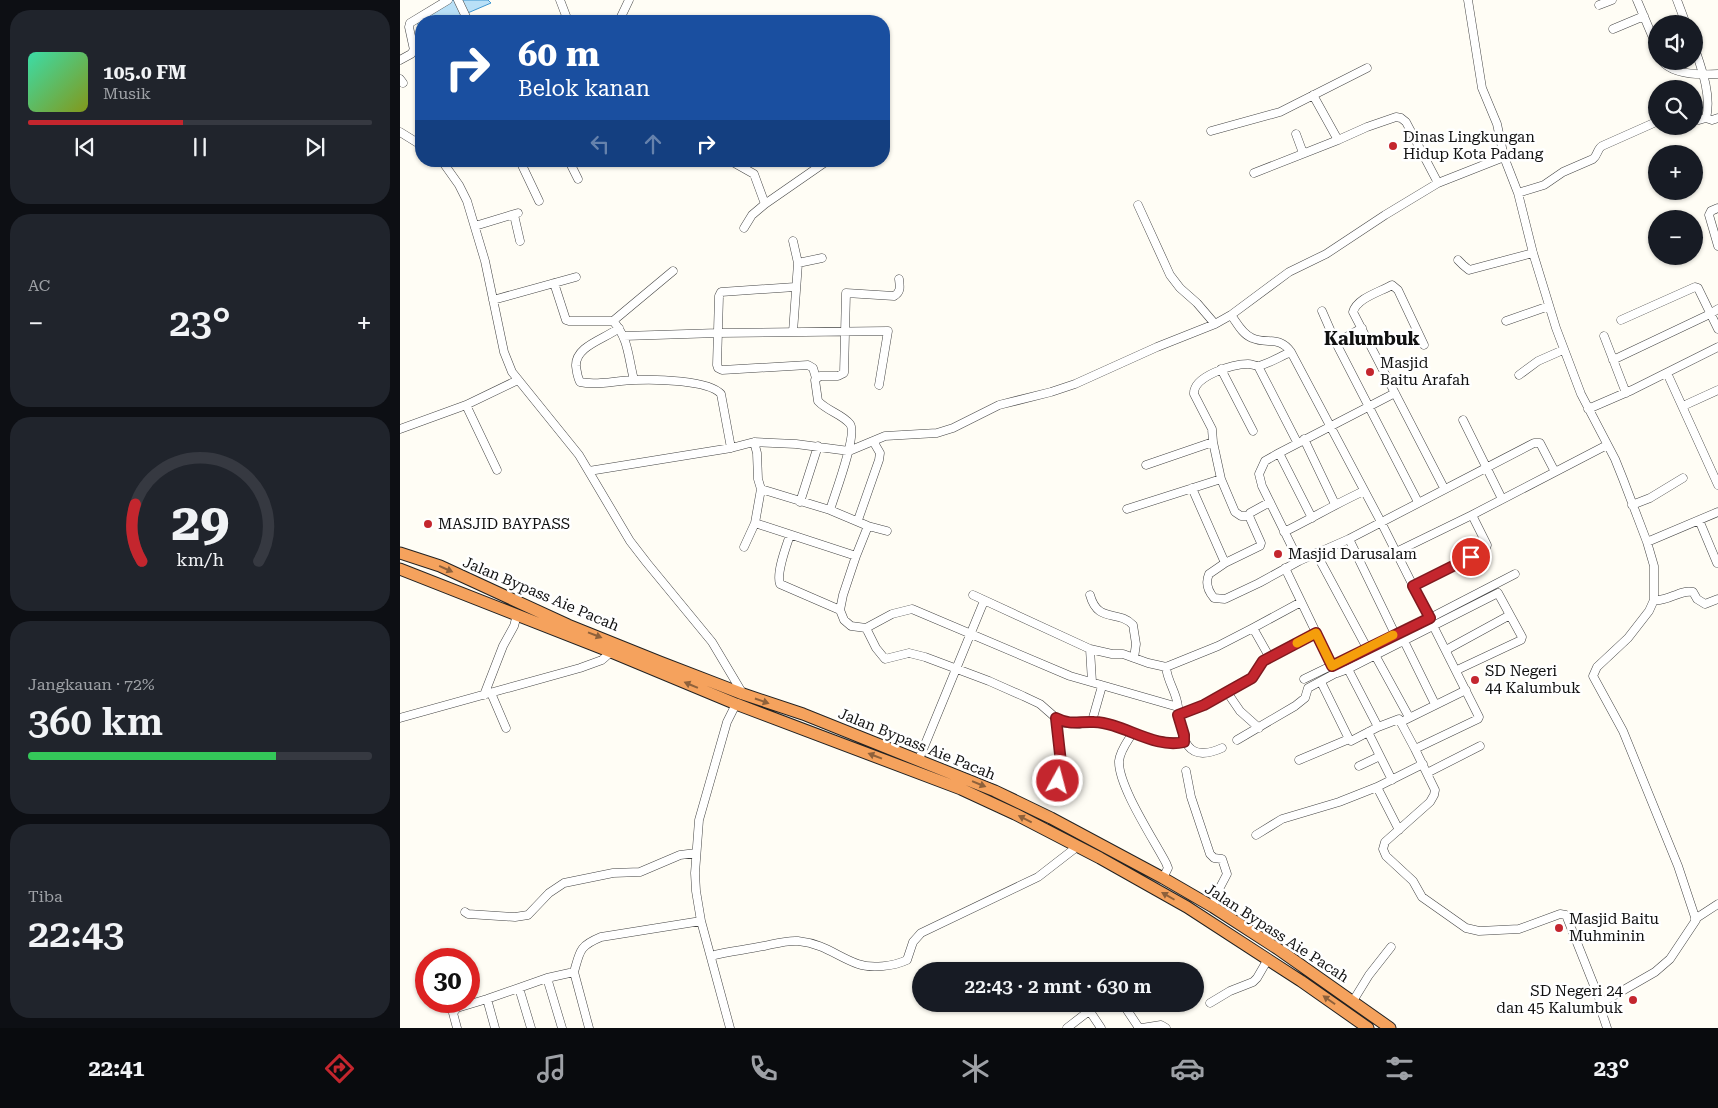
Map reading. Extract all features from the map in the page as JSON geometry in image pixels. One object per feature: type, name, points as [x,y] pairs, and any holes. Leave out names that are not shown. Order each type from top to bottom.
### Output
[{"type":"highway","name":"Jalan Bypass Aie Pacah","points":[[400,553],[440,566],[568,625],[739,699],[802,714],[919,759],[995,791],[1051,818],[1213,907],[1390,1028]]},
{"type":"highway","points":[[400,569],[517,616],[739,699],[961,789],[1015,814],[1078,846],[1187,907],[1268,959],[1364,1027]]},
{"type":"highway","points":[[1209,922],[1213,907]]},
{"type":"street","points":[[423,15],[448,0]]},
{"type":"street","points":[[458,0],[465,15]]},
{"type":"street","points":[[560,0],[566,15]]},
{"type":"street","points":[[618,0],[628,3],[622,15]]},
{"type":"street","points":[[1468,0],[1482,88],[1497,124],[1504,156],[1518,193],[1533,253],[1563,350],[1588,409],[1620,473],[1647,542],[1654,566],[1654,600],[1649,611],[1635,630],[1597,667],[1593,676],[1623,732],[1678,866],[1695,919],[1694,924],[1670,959],[1655,972],[1602,1003]]},
{"type":"street","points":[[1599,5],[1612,0]]},
{"type":"street","points":[[1637,0],[1648,26]]},
{"type":"street","points":[[1677,0],[1683,15]]},
{"type":"street","points":[[1612,28],[1644,16]]},
{"type":"street","points":[[400,60],[411,54],[414,50],[409,29],[410,23],[415,20]]},
{"type":"street","points":[[1211,132],[1270,116],[1366,68]]},
{"type":"street","points":[[1678,70],[1693,74],[1718,74]]},
{"type":"street","points":[[1703,70],[1708,111],[1706,118]]},
{"type":"street","points":[[1313,95],[1338,140]]},
{"type":"street","points":[[1254,173],[1396,117],[1406,122],[1438,183]]},
{"type":"street","points":[[1703,119],[1712,120],[1718,118]]},
{"type":"street","points":[[1518,193],[1544,185],[1563,172],[1593,159],[1602,146],[1648,126]]},
{"type":"street","points":[[400,132],[415,141]]},
{"type":"street","points":[[1296,134],[1303,153]]},
{"type":"street","points":[[589,471],[731,448],[754,442],[818,446],[849,451],[885,436],[937,433],[953,428],[999,405],[1075,384],[1157,346],[1215,324],[1231,315],[1289,272],[1326,254],[1438,183],[1504,156]]},
{"type":"street","points":[[449,167],[467,201],[475,226],[504,352],[518,380],[579,455],[630,541],[712,642],[739,699],[727,722],[699,820],[696,853],[696,891],[701,922],[730,1028]]},
{"type":"street","points":[[523,167],[539,201]]},
{"type":"street","points":[[572,167],[578,179]]},
{"type":"street","points":[[742,167],[754,174],[765,204]]},
{"type":"street","points":[[744,228],[752,215],[765,204],[818,167]]},
{"type":"street","points":[[1138,205],[1170,275],[1215,324]]},
{"type":"street","points":[[1718,208],[1711,211],[1709,215],[1718,246]]},
{"type":"street","points":[[475,226],[516,214],[520,241]]},
{"type":"street","points":[[793,242],[798,263],[793,332]]},
{"type":"street","points":[[1458,260],[1469,270],[1533,253]]},
{"type":"street","points":[[798,263],[822,258]]},
{"type":"street","points":[[554,283],[566,320],[612,321],[673,271]]},
{"type":"street","points":[[493,300],[576,278]]},
{"type":"street","points":[[816,378],[838,376],[844,373],[846,293],[894,296],[900,290],[899,279]]},
{"type":"street","points":[[1424,345],[1398,290],[1392,285],[1356,305],[1353,312],[1444,488]]},
{"type":"street","points":[[795,287],[721,292],[719,296],[717,365],[722,370],[808,365],[813,368],[816,378],[815,388],[818,402],[849,422],[853,433],[830,510]]},
{"type":"street","points":[[1621,320],[1695,287],[1698,288],[1718,329]]},
{"type":"street","points":[[1506,321],[1549,306]]},
{"type":"street","points":[[1613,360],[1718,309]]},
{"type":"street","points":[[1322,311],[1336,343],[1418,502]]},
{"type":"street","points":[[1231,315],[1246,334],[1254,339],[1282,342],[1291,352],[1457,670],[1479,719],[1415,749]]},
{"type":"street","points":[[612,321],[624,336],[634,380]]},
{"type":"street","points":[[619,328],[581,351],[576,362],[577,376],[580,382],[634,380],[692,382],[717,389],[721,394],[731,448]]},
{"type":"street","points":[[1336,343],[1362,328]]},
{"type":"street","points":[[624,336],[888,331],[879,385]]},
{"type":"street","points":[[1604,336],[1626,393]]},
{"type":"street","points":[[1588,409],[1626,393],[1718,347]]},
{"type":"street","points":[[1519,375],[1538,361],[1563,350]]},
{"type":"street","points":[[1249,516],[1241,516],[1235,512],[1221,479],[1212,429],[1194,394],[1194,390],[1203,380],[1221,369],[1249,364],[1258,366],[1291,352]]},
{"type":"street","points":[[1258,366],[1336,504]]},
{"type":"street","points":[[1221,369],[1252,431]]},
{"type":"street","points":[[1667,373],[1718,485]]},
{"type":"street","points":[[400,429],[466,405],[518,380]]},
{"type":"street","points":[[1683,406],[1718,391]]},
{"type":"street","points":[[1299,560],[1262,486],[1259,474],[1265,461],[1395,393]]},
{"type":"street","points":[[466,405],[498,470]]},
{"type":"street","points":[[1463,420],[1502,498]]},
{"type":"street","points":[[858,520],[879,460],[880,453],[873,441]]},
{"type":"street","points":[[744,547],[754,523],[761,490],[754,442]]},
{"type":"street","points":[[1146,465],[1213,442]]},
{"type":"street","points":[[1249,516],[1261,543],[1260,546],[1212,571],[1207,578],[1207,583],[1210,593],[1214,598],[1221,600],[1259,583],[1299,560],[1349,539],[1444,488],[1537,442],[1542,446],[1555,472]]},
{"type":"street","points":[[1396,552],[1607,445]]},
{"type":"street","points":[[800,502],[818,446]]},
{"type":"street","points":[[1279,453],[1312,518]]},
{"type":"street","points":[[1632,505],[1650,498],[1683,478]]},
{"type":"street","points":[[1127,509],[1221,479]]},
{"type":"street","points":[[1192,488],[1225,563]]},
{"type":"street","points":[[761,490],[830,510],[858,520],[868,526],[887,531]]},
{"type":"street","points":[[1284,532],[1364,491]]},
{"type":"street","points":[[1249,516],[1250,512],[1270,502]]},
{"type":"street","points":[[1647,542],[1718,512]]},
{"type":"street","points":[[1413,586],[1486,548],[1487,545],[1472,515]]},
{"type":"street","points":[[1699,520],[1717,562]]},
{"type":"street","points":[[754,523],[856,556]]},
{"type":"street","points":[[868,526],[856,556],[840,610],[844,620],[851,626],[866,628],[892,614],[912,609],[1062,672],[1178,711],[1204,705],[1252,678],[1260,664],[1316,633]]},
{"type":"street","points":[[790,535],[780,571],[780,584],[840,610]]},
{"type":"street","points":[[1349,539],[1395,634]]},
{"type":"street","points":[[1316,553],[1367,648]]},
{"type":"street","points":[[1284,568],[1334,670]]},
{"type":"street","points":[[1237,740],[1296,706],[1305,698],[1308,688],[1321,682],[1334,670],[1367,648],[1515,574]]},
{"type":"street","points":[[1654,600],[1659,601],[1688,591],[1693,592],[1697,599],[1705,604],[1718,599]]},
{"type":"street","points":[[1304,679],[1334,670],[1348,669],[1498,593],[1522,637],[1521,640],[1457,670]]},
{"type":"street","points":[[973,595],[1090,649],[1112,654],[1123,654],[1148,663],[1166,666],[1218,646],[1301,602]]},
{"type":"street","points":[[1090,595],[1092,604],[1098,611],[1128,620],[1133,625],[1136,644],[1134,658]]},
{"type":"street","points":[[919,759],[984,601]]},
{"type":"street","points":[[1446,650],[1510,615]]},
{"type":"street","points":[[506,728],[487,694],[503,646],[514,626],[517,616]]},
{"type":"street","points":[[866,628],[883,658],[888,659],[902,653],[909,653],[956,668],[1040,704],[1056,718],[1066,723],[1080,724],[1092,721],[1132,734],[1168,742],[1184,742]]},
{"type":"street","points":[[1254,628],[1270,658]]},
{"type":"street","points":[[1404,641],[1435,704]]},
{"type":"street","points":[[1090,649],[1092,682]]},
{"type":"street","points":[[400,718],[591,664],[602,660],[612,652]]},
{"type":"street","points":[[1376,656],[1409,717]]},
{"type":"street","points":[[1166,666],[1166,674],[1178,711],[1184,742],[1193,751],[1198,753],[1213,752],[1222,748]]},
{"type":"street","points":[[1348,669],[1378,727]]},
{"type":"street","points":[[1321,682],[1349,739]]},
{"type":"street","points":[[1092,721],[1102,686]]},
{"type":"street","points":[[1401,722],[1466,690]]},
{"type":"street","points":[[1227,692],[1240,711],[1259,728]]},
{"type":"street","points":[[1056,718],[1061,763],[1058,781]]},
{"type":"street","points":[[1299,760],[1349,739],[1351,740],[1397,719],[1401,722],[1435,790],[1430,802],[1385,842],[1383,849],[1386,856],[1413,881],[1422,896],[1466,928],[1486,931],[1519,929],[1560,914],[1566,915],[1602,1003],[1601,1010],[1607,1028]]},
{"type":"street","points":[[1368,732],[1392,780]]},
{"type":"street","points":[[1132,734],[1120,755],[1120,770],[1126,789],[1168,868],[1163,878]]},
{"type":"street","points":[[1427,773],[1480,746]]},
{"type":"street","points":[[1359,766],[1380,756]]},
{"type":"street","points":[[1256,835],[1282,819],[1339,802],[1377,787],[1423,764]]},
{"type":"street","points":[[1186,771],[1191,797],[1210,854],[1214,858],[1222,859],[1227,874],[1216,895],[1213,907]]},
{"type":"street","points":[[1377,787],[1399,830]]},
{"type":"street","points":[[711,956],[732,950],[746,950],[796,940],[824,947],[859,964],[875,966],[898,964],[907,960],[913,942],[922,933],[1038,877],[1078,846]]},
{"type":"street","points":[[465,912],[468,914],[515,918],[528,915],[549,892],[564,883],[613,873],[640,872],[680,855],[696,853]]},
{"type":"street","points":[[1695,919],[1718,904]]},
{"type":"street","points":[[589,1028],[574,972],[580,949],[587,943],[601,937],[701,922]]},
{"type":"street","points":[[1353,1001],[1369,975],[1391,947]]},
{"type":"street","points":[[1210,1004],[1230,990],[1253,982],[1268,959]]},
{"type":"street","points":[[457,1028],[453,1013],[455,1009],[547,978],[574,972]]},
{"type":"street","points":[[547,978],[562,1028]]},
{"type":"street","points":[[519,988],[530,1028]]},
{"type":"street","points":[[487,999],[495,1028]]},
{"type":"street","points":[[1067,1028],[1087,1012]]},
{"type":"street","points":[[1090,1012],[1101,1028]]},
{"type":"street","points":[[1129,1012],[1140,1028],[1161,1026],[1166,1028]]},
{"type":"water","points":[[452,0],[488,0],[491,3],[463,15],[425,15]]},
{"type":"slow traffic","points":[[1297,643],[1316,633],[1332,666],[1393,635]]},
{"type":"place","name":"Dinas Lingkungan Hidup Kota Padang","points":[[1393,146]]},
{"type":"place","name":"Masjid Baitu Arafah","points":[[1370,372]]},
{"type":"place","name":"MASJID BAYPASS","points":[[428,524]]},
{"type":"place","name":"Masjid Darusalam","points":[[1278,554]]},
{"type":"place","name":"SD Negeri 44 Kalumbuk","points":[[1475,680]]},
{"type":"place","name":"Masjid Baitu Muhminin","points":[[1559,928]]},
{"type":"place","name":"SD Negeri 24 dan 45 Kalumbuk","points":[[1633,1000]]},
{"type":"district","name":"Kalumbuk","points":[[1372,338]]},
{"type":"route","points":[[1058,781],[1061,763],[1056,718],[1066,723],[1080,724],[1092,721],[1103,723],[1155,740],[1184,742],[1184,735],[1178,715],[1204,705],[1252,678],[1263,661],[1316,633],[1332,666],[1430,618],[1413,586],[1471,557]]}]
